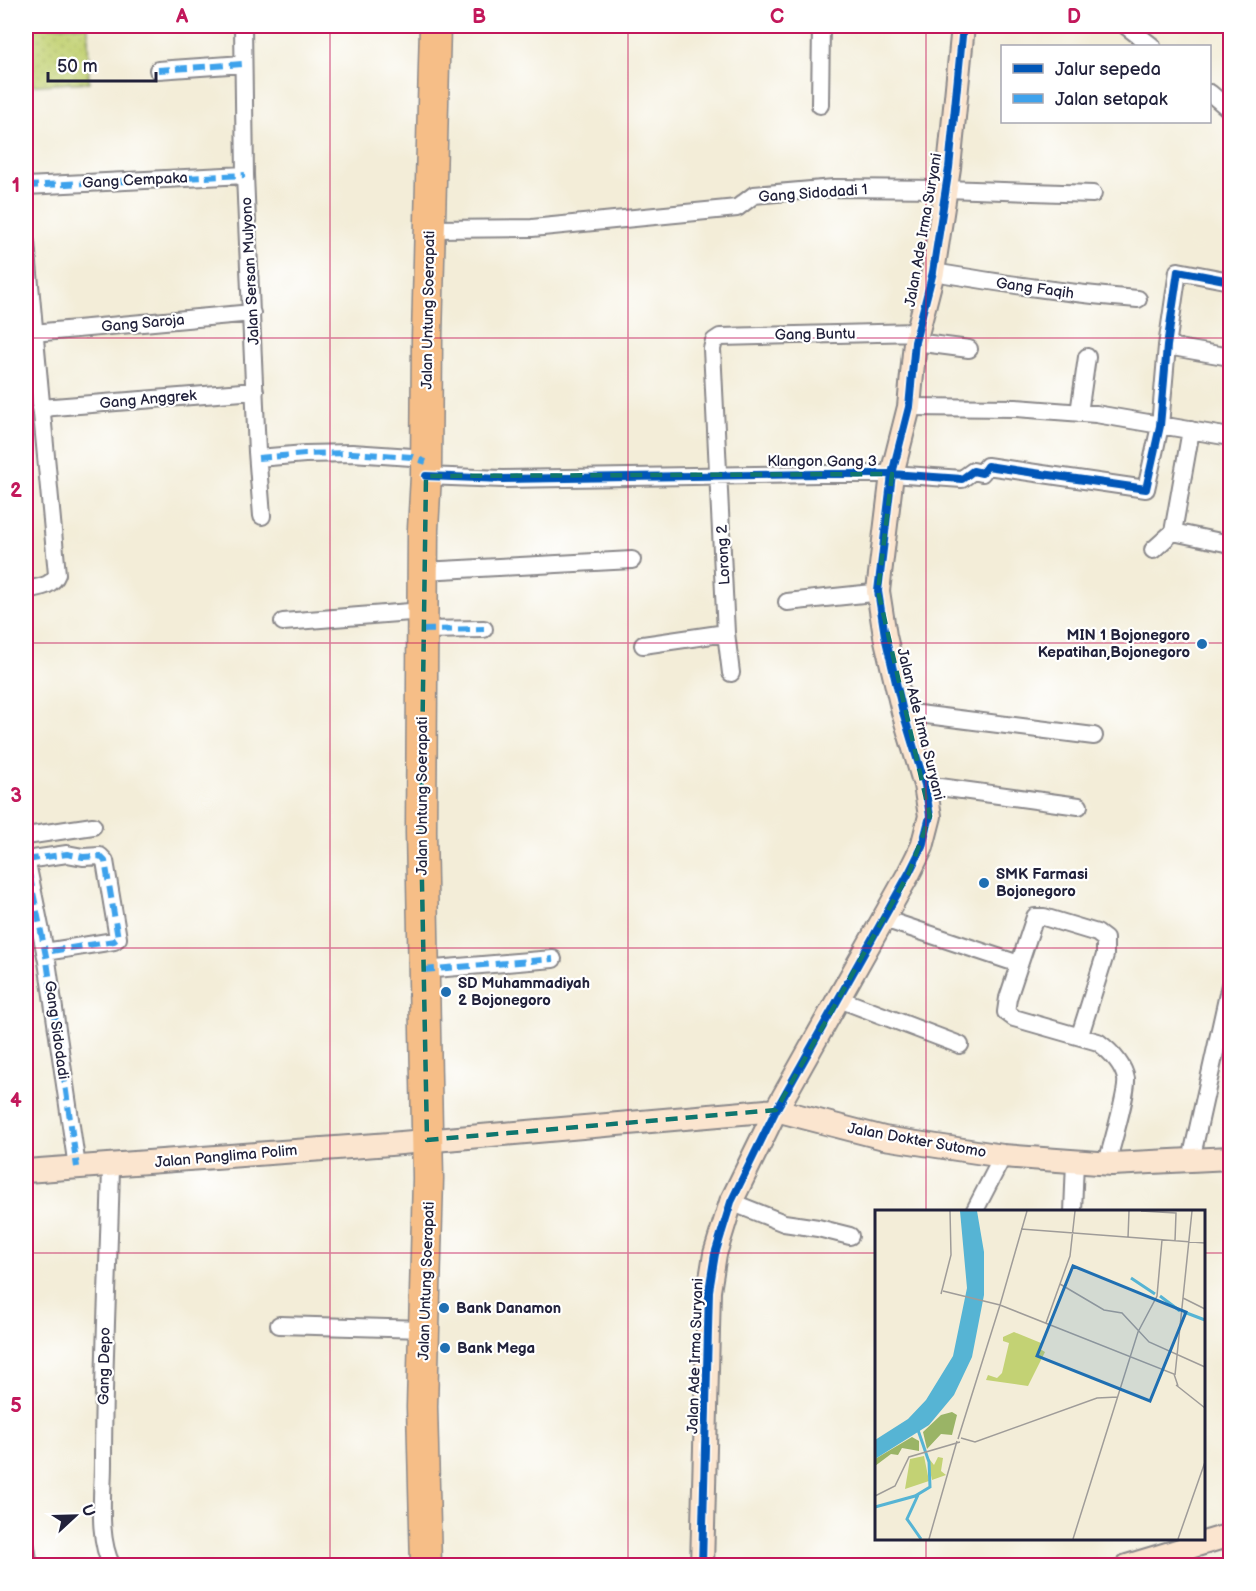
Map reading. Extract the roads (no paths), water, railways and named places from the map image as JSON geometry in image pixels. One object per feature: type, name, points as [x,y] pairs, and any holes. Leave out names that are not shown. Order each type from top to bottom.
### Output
[{"type":"highway","name":"Jalan Untung Soerapati","points":[[426,1566],[422,1407],[427,1244],[427,1140],[421,832],[422,621],[435,26]]},
{"type":"street","name":"Jalan Sersan Mulyono","points":[[243,26],[245,175],[262,516]]},
{"type":"street","points":[[820,105],[821,26]]},
{"type":"street","name":"Jalan Ade Irma Suryani","points":[[702,1566],[709,1291],[715,1254],[731,1202],[776,1110],[909,873],[922,846],[930,816],[926,784],[903,712],[885,636],[878,591],[892,474],[909,407],[916,337],[933,272],[949,168],[963,26]]},
{"type":"street","points":[[1126,26],[1151,45]]},
{"type":"street","points":[[158,70],[243,64]]},
{"type":"street","points":[[1211,95],[1230,110]]},
{"type":"street","name":"Gang Cempaka","points":[[26,186],[245,175]]},
{"type":"street","name":"Gang Sidodadi 1","points":[[430,229],[532,228],[737,208],[754,195],[834,188],[1093,194]]},
{"type":"street","points":[[26,242],[57,574],[54,581],[48,585],[26,590]]},
{"type":"street","points":[[1160,426],[1167,346],[1178,271],[1230,281]]},
{"type":"street","name":"Gang Faqih","points":[[933,272],[1002,284],[1138,299]]},
{"type":"street","name":"Gang Saroja","points":[[33,333],[252,313]]},
{"type":"street","name":"Gang Buntu","points":[[714,341],[720,337],[764,335],[916,337],[969,349]]},
{"type":"street","name":"Lorong 2","points":[[714,341],[712,349],[726,633],[731,673]]},
{"type":"street","points":[[1167,346],[1230,357]]},
{"type":"street","points":[[1079,412],[1087,357]]},
{"type":"street","name":"Gang Anggrek","points":[[41,408],[255,391]]},
{"type":"street","points":[[909,407],[1016,408],[1079,412],[1230,437]]},
{"type":"street","name":"Klangon Gang 3","points":[[258,458],[352,453],[412,457],[426,469],[503,479],[647,475],[892,474],[963,479],[973,471],[982,473],[987,466],[1146,489],[1160,426]]},
{"type":"street","points":[[1153,550],[1173,531],[1191,430]]},
{"type":"street","points":[[1173,531],[1230,544]]},
{"type":"street","points":[[423,571],[632,560]]},
{"type":"street","points":[[787,602],[878,591]]},
{"type":"street","points":[[283,622],[422,621],[484,629]]},
{"type":"street","points":[[643,645],[726,633]]},
{"type":"street","points":[[903,712],[1094,736]]},
{"type":"street","points":[[926,784],[1079,806]]},
{"type":"street","points":[[26,836],[93,826]]},
{"type":"street","points":[[26,859],[68,854],[83,857],[100,856],[105,861],[119,936],[117,939],[45,952]]},
{"type":"street","name":"Gang Sidodadi","points":[[26,859],[45,952],[77,1167]]},
{"type":"street","points":[[1080,1035],[1105,955],[1105,939],[1097,933],[1044,917],[1033,918],[1006,1012],[1008,1016],[1098,1042],[1107,1048],[1121,1066],[1126,1081],[1107,1163]]},
{"type":"street","points":[[884,919],[1019,964]]},
{"type":"street","points":[[423,970],[553,959]]},
{"type":"street","points":[[1191,1160],[1230,985]]},
{"type":"street","points":[[839,999],[960,1045]]},
{"type":"street","name":"Jalan Dokter Sutomo","points":[[427,1140],[776,1110],[884,1138],[1003,1156],[1107,1163],[1230,1158]]},
{"type":"street","name":"Jalan Panglima Polim","points":[[26,1171],[427,1140]]},
{"type":"street","points":[[975,1210],[1003,1156]]},
{"type":"street","points":[[1074,1210],[1075,1161]]},
{"type":"street","name":"Gang Depo","points":[[111,1166],[103,1386],[103,1508],[106,1555],[112,1566]]},
{"type":"street","points":[[731,1202],[784,1222],[850,1236]]},
{"type":"street","points":[[279,1325],[424,1329]]},
{"type":"street","points":[[1127,1566],[1228,1536]]},
{"type":"street","points":[[26,1547],[29,1566]]},
{"type":"place","name":"MIN 1 Bojonegoro Kepatihan,Bojonegoro","points":[[1202,644]]},
{"type":"place","name":"SMK Farmasi Bojonegoro","points":[[984,883]]},
{"type":"place","name":"SD Muhammadiyah 2 Bojonegoro","points":[[446,992]]},
{"type":"place","name":"Bank Danamon","points":[[444,1308]]},
{"type":"place","name":"Bank Mega","points":[[445,1348]]}]
